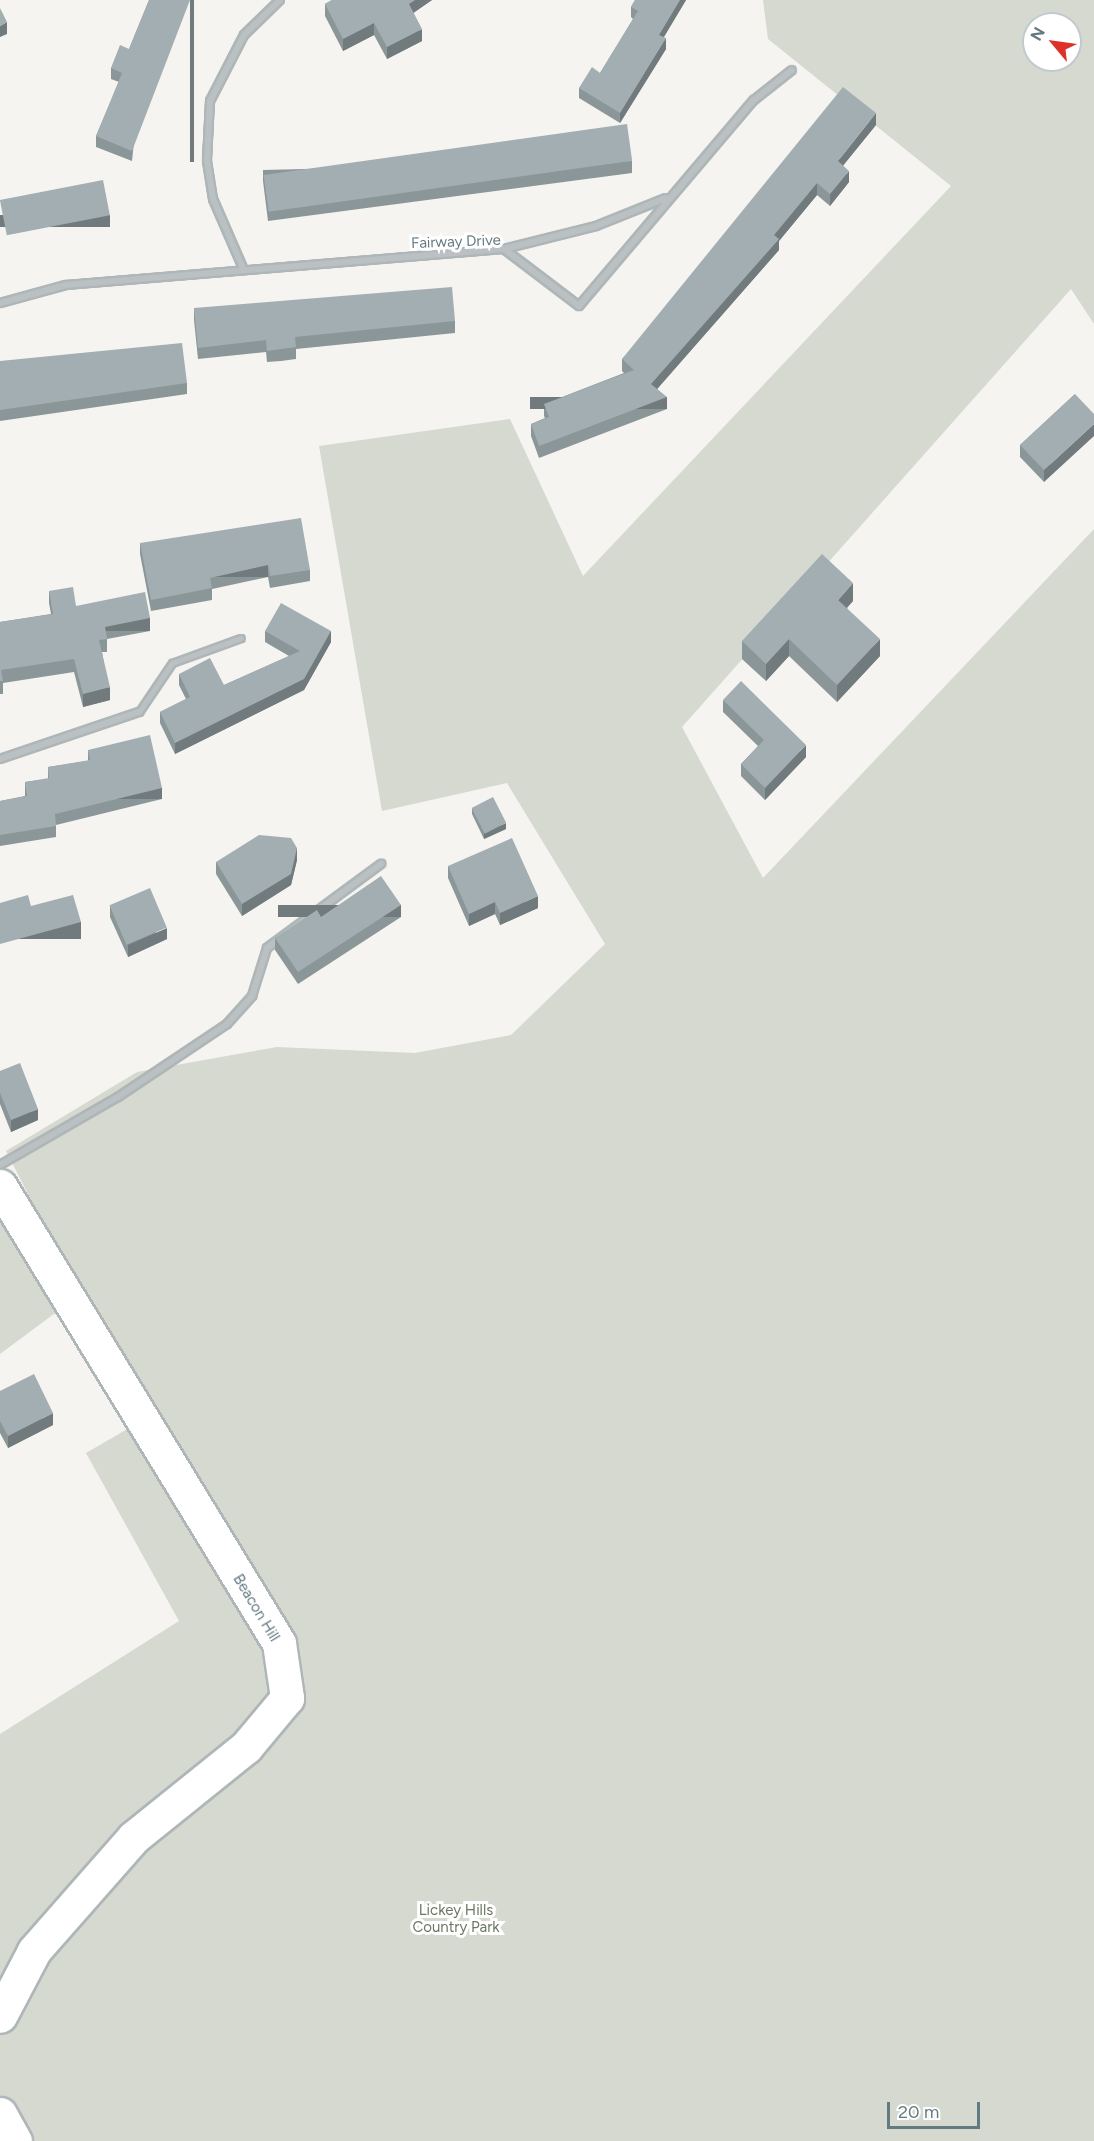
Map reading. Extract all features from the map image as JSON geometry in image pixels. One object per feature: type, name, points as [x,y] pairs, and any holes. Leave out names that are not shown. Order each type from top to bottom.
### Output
[{"type":"street","points":[[243,268],[213,199],[207,160],[210,101],[244,35],[280,0]]},
{"type":"street","name":"Fairway Drive","points":[[0,303],[66,285],[243,268],[504,249],[579,306],[667,197],[754,100],[792,70]]},
{"type":"street","points":[[504,249],[596,226],[667,197]]},
{"type":"street","points":[[0,759],[139,712]]},
{"type":"street","points":[[0,1165],[118,1097],[227,1024],[252,996],[267,948],[381,864]]},
{"type":"street","name":"Beacon Hill","points":[[0,1186],[279,1642],[287,1698],[246,1747],[134,1837],[34,1951],[0,2016]]},
{"type":"street","points":[[0,2114],[15,2141]]},
{"type":"lane","points":[[139,712],[172,663],[242,639]]},
{"type":"green space","name":"Lickey Hills Country Park","points":[[763,0],[1094,0],[1094,324],[1071,289],[682,727],[763,878],[1094,529],[1094,2141],[0,2141],[0,1734],[179,1621],[86,1453],[143,1420],[6,1151],[137,1072],[277,1047],[415,1053],[511,1035],[605,944],[507,783],[382,811],[319,446],[510,419],[583,576],[951,186],[768,39]]},
{"type":"green space","points":[[0,1213],[62,1308],[0,1354]]},
{"type":"building","points":[[149,0],[190,0],[132,151],[96,136],[122,73],[111,68],[120,45],[129,49]]},
{"type":"building","points":[[332,0],[415,0],[409,4],[422,29],[387,47],[374,23],[343,39],[325,4]]},
{"type":"building","points":[[635,0],[680,0],[659,35],[666,38],[620,113],[579,88],[592,67],[600,73],[638,11],[631,7]]},
{"type":"building","points":[[0,8],[7,22],[0,26]]},
{"type":"building","points":[[843,87],[876,113],[838,161],[849,171],[830,194],[817,183],[774,235],[779,239],[651,384],[667,397],[539,446],[531,424],[549,417],[544,404],[634,370],[622,359]]},
{"type":"building","points":[[627,124],[632,161],[269,212],[264,175]]},
{"type":"building","points":[[103,180],[110,215],[7,235],[0,200]]},
{"type":"building","points":[[452,287],[455,321],[295,337],[296,347],[267,351],[266,340],[198,348],[194,308]]},
{"type":"building","points":[[182,343],[187,383],[0,410],[0,361]]},
{"type":"building","points":[[1075,394],[1094,414],[1094,424],[1044,470],[1020,445]]},
{"type":"building","points":[[301,518],[310,570],[270,576],[268,565],[210,578],[212,588],[151,600],[140,543]]},
{"type":"building","points":[[822,554],[853,583],[838,600],[880,639],[837,685],[789,639],[766,664],[742,641]]},
{"type":"building","points":[[73,587],[76,606],[145,592],[150,618],[105,627],[107,639],[99,640],[110,687],[83,694],[74,659],[1,670],[3,681],[0,681],[0,622],[53,614],[49,591]]},
{"type":"building","points":[[281,603],[331,631],[304,679],[175,743],[160,712],[190,697],[179,674],[210,658],[224,685],[300,651],[265,631]]},
{"type":"building","points":[[741,681],[806,745],[765,788],[741,764],[764,740],[723,700]]},
{"type":"building","points":[[150,735],[162,788],[55,814],[56,826],[0,835],[0,801],[27,796],[25,782],[49,778],[48,767],[90,760],[88,750]]},
{"type":"building","points":[[493,797],[506,823],[485,834],[472,808]]},
{"type":"building","points":[[259,835],[291,838],[297,848],[291,874],[242,904],[216,862]]},
{"type":"building","points":[[512,838],[538,896],[500,913],[495,902],[469,914],[448,866]]},
{"type":"building","points":[[381,876],[401,905],[298,972],[275,938],[317,910],[321,917]]},
{"type":"building","points":[[150,888],[167,928],[126,945],[109,905]]},
{"type":"building","points":[[28,895],[31,906],[73,895],[81,922],[0,944],[0,903]]},
{"type":"building","points":[[20,1063],[38,1109],[11,1120],[0,1093],[0,1071]]},
{"type":"building","points":[[34,1374],[53,1413],[8,1436],[0,1421],[0,1391]]}]
